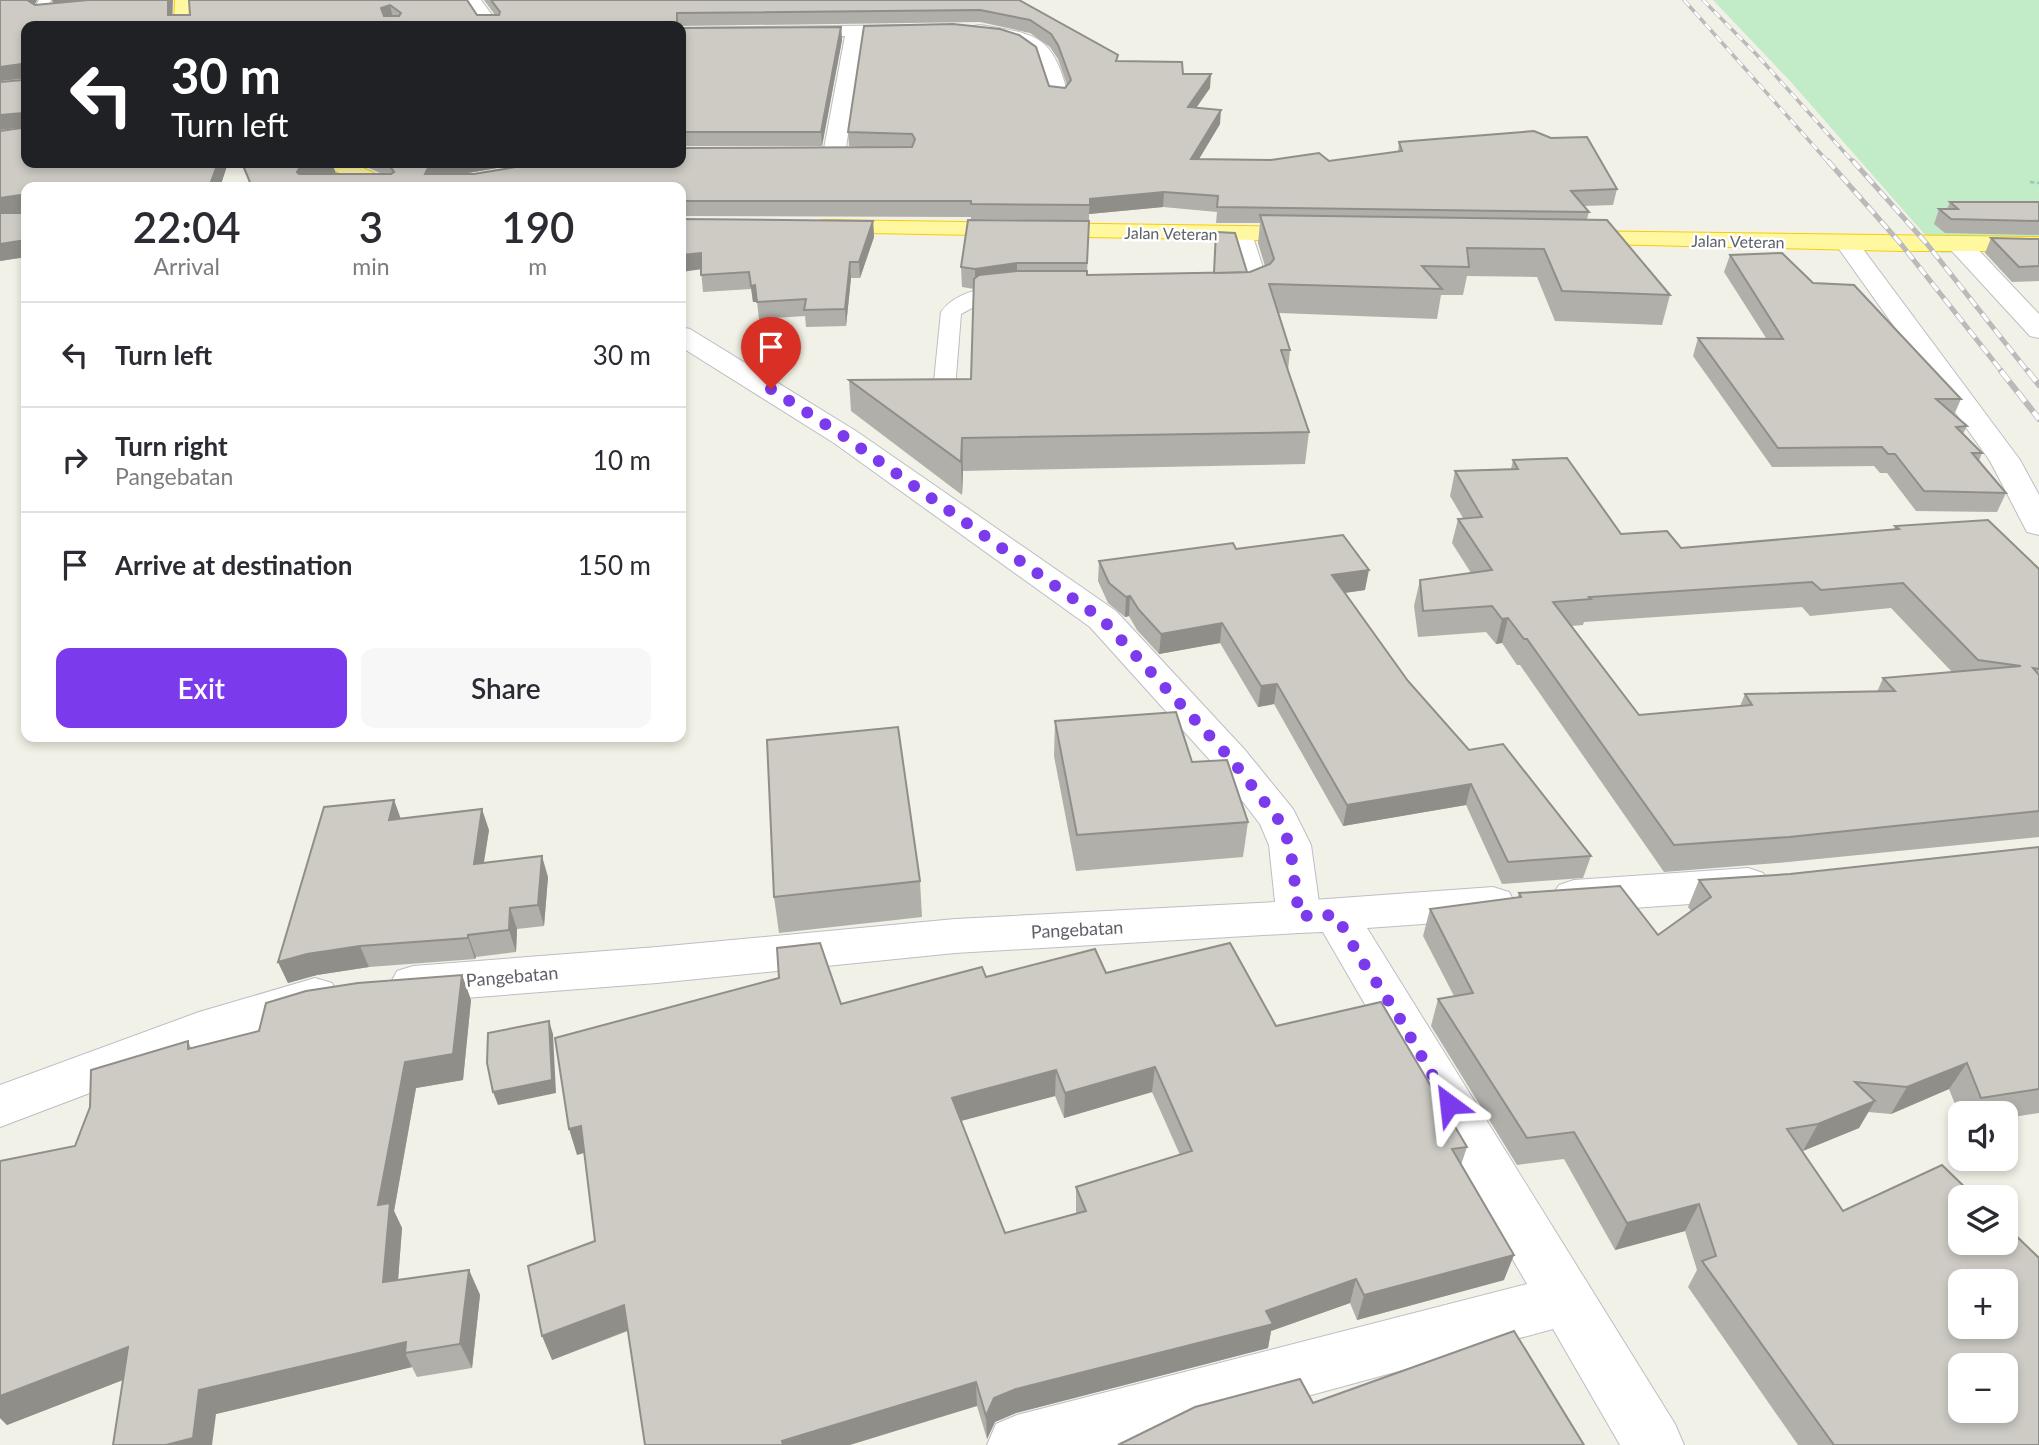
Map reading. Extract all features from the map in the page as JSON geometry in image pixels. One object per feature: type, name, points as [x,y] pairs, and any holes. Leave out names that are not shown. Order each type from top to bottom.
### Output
[{"type":"highway","points":[[183,0],[183,21]]},
{"type":"highway","points":[[347,168],[372,182]]},
{"type":"highway","name":"Jalan Veteran","points":[[800,226],[1336,235]]},
{"type":"highway","name":"Jalan Veteran","points":[[1555,238],[2039,244]]},
{"type":"street","points":[[472,0],[487,21]]},
{"type":"street","points":[[686,33],[939,30]]},
{"type":"street","points":[[967,30],[1016,37],[1038,47],[1048,58],[1058,95]]},
{"type":"street","points":[[834,154],[855,31]]},
{"type":"street","points":[[806,154],[861,154]]},
{"type":"street","points":[[1846,242],[2005,460],[2039,525]]},
{"type":"street","points":[[1959,244],[2039,330]]},
{"type":"street","points":[[686,338],[845,437],[1102,619],[1231,759],[1278,819],[1318,916],[1359,956],[1399,1017],[1565,1300],[1654,1445]]},
{"type":"street","name":"Pangebatan","points":[[0,1106],[216,1025],[295,1001],[369,988],[657,965],[956,936],[1318,916],[1790,880]]},
{"type":"street","points":[[1017,1445],[1565,1300]]},
{"type":"lane","points":[[44,0],[40,11],[152,0]]},
{"type":"lane","points":[[1222,294],[1246,293],[1259,286],[1243,234]]},
{"type":"lane","points":[[943,401],[951,312],[959,304],[974,297],[1031,291]]},
{"type":"path","points":[[2030,182],[2039,183]]},
{"type":"green space","points":[[1713,0],[2039,0],[2039,251],[1941,253],[1790,81]]},
{"type":"building","points":[[0,0],[27,0],[35,5],[88,0],[168,0],[168,15],[190,15],[189,0],[467,0],[477,15],[499,15],[500,12],[491,0],[1019,0],[1118,55],[1116,61],[1182,62],[1183,74],[1211,74],[1188,107],[1221,110],[1191,159],[1271,160],[1319,153],[1329,161],[1402,151],[1399,142],[1534,131],[1551,138],[1587,137],[1617,189],[1571,191],[1589,212],[1217,207],[1218,196],[1164,192],[1090,199],[1090,205],[971,204],[971,201],[686,201],[686,182],[250,182],[244,168],[300,168],[297,172],[299,174],[391,174],[394,172],[391,168],[428,168],[425,174],[474,174],[509,168],[686,168],[686,148],[912,147],[915,139],[912,134],[848,132],[864,26],[953,24],[1000,29],[1019,35],[1036,47],[1049,86],[1065,88],[1071,80],[1051,34],[1030,20],[980,10],[677,13],[677,21],[21,21],[21,64],[0,67]],"holes":[[[390,5],[401,13],[399,16],[384,16],[381,8]]]},
{"type":"building","points":[[841,27],[821,132],[686,132],[686,28]]},
{"type":"building","points":[[21,80],[21,113],[0,115],[0,82]]},
{"type":"building","points":[[21,128],[21,168],[216,168],[211,182],[21,182],[21,195],[0,198],[0,131]]},
{"type":"building","points":[[1950,202],[2039,202],[2039,221],[1951,219],[1939,209],[1958,209]]},
{"type":"building","points":[[0,213],[21,213],[21,241],[0,244]]},
{"type":"building","points":[[1260,215],[1607,220],[1670,295],[1562,291],[1544,249],[1467,248],[1469,267],[1422,266],[1442,289],[1269,284],[1290,350],[1281,350],[1309,432],[962,438],[961,462],[849,380],[971,379],[974,279],[979,275],[1017,271],[1087,271],[1087,275],[1250,272],[1270,264],[1274,259]]},
{"type":"building","points":[[686,219],[873,221],[859,262],[850,262],[845,309],[804,310],[806,299],[757,302],[755,285],[751,286],[749,272],[701,275],[701,253],[686,254]]},
{"type":"building","points":[[968,220],[1089,221],[1087,263],[1017,263],[975,269],[961,267]]},
{"type":"building","points":[[1216,232],[1235,233],[1247,272],[1214,273]]},
{"type":"building","points":[[1991,238],[2039,239],[2039,266],[2019,267]]},
{"type":"building","points":[[1782,253],[1813,283],[1854,285],[1961,399],[1936,399],[1967,426],[1956,427],[1982,453],[1972,453],[2006,493],[1924,491],[1895,454],[1888,454],[1882,447],[1778,448],[1698,338],[1783,339],[1730,255]]},
{"type":"building","points":[[1567,458],[1621,534],[1667,531],[1681,548],[1899,529],[1895,526],[1988,520],[2039,569],[2039,669],[2033,668],[2039,675],[2039,811],[1789,837],[1674,845],[1527,639],[1524,639],[1508,618],[1502,619],[1492,606],[1423,611],[1420,580],[1492,570],[1458,519],[1482,517],[1455,471],[1518,469],[1513,460]],"holes":[[[1812,582],[1821,590],[1903,583],[1978,660],[2021,666],[1883,678],[1895,691],[1745,694],[1752,705],[1639,715],[1553,602],[1591,599],[1589,597]]]},
{"type":"building","points":[[1343,535],[1369,570],[1332,575],[1408,681],[1469,750],[1503,744],[1591,856],[1508,862],[1471,784],[1347,805],[1277,684],[1261,686],[1222,623],[1161,634],[1130,596],[1126,597],[1109,583],[1099,561],[1233,543],[1236,549]]},
{"type":"building","points":[[1176,712],[1192,762],[1227,760],[1248,822],[1077,835],[1055,721]]},
{"type":"building","points":[[898,727],[920,881],[774,897],[767,740]]},
{"type":"building","points":[[394,800],[389,820],[482,809],[474,864],[542,856],[538,905],[510,908],[509,930],[468,935],[468,938],[360,946],[307,954],[278,962],[324,807]]},
{"type":"building","points":[[2039,847],[2039,1089],[1981,1098],[1967,1063],[1907,1087],[1855,1082],[1875,1101],[1818,1124],[1787,1129],[1843,1211],[1942,1165],[1963,1185],[1948,1185],[1948,1255],[2018,1255],[2018,1238],[2039,1258],[2039,1445],[1834,1445],[1702,1261],[1716,1256],[1699,1204],[1627,1223],[1574,1132],[1527,1138],[1438,999],[1473,993],[1430,909],[1521,897],[1519,893],[1620,886],[1658,935],[1711,897],[1699,880],[1790,874]]},
{"type":"building","points":[[820,943],[841,1004],[982,967],[986,977],[1095,949],[1106,973],[1230,943],[1276,1026],[1381,1002],[1467,1147],[1452,1149],[1514,1255],[1364,1295],[1356,1279],[1266,1311],[1273,1324],[1016,1389],[994,1398],[986,1416],[976,1382],[782,1441],[783,1445],[645,1445],[624,1305],[542,1336],[528,1266],[595,1241],[581,1126],[569,1129],[555,1038],[779,978],[777,948]],"holes":[[[1155,1067],[1192,1151],[1076,1187],[1086,1211],[1005,1233],[952,1098],[1056,1070],[1065,1093]]]},
{"type":"building","points":[[462,975],[453,1054],[405,1062],[378,1205],[390,1203],[383,1282],[469,1270],[460,1344],[405,1353],[406,1342],[199,1390],[193,1438],[166,1445],[113,1445],[128,1347],[0,1396],[0,1161],[75,1146],[90,1107],[91,1070],[188,1041],[188,1049],[259,1031],[266,1003],[306,991],[358,983]]},
{"type":"building","points":[[549,1021],[552,1080],[493,1092],[487,1063],[488,1033]]},
{"type":"building","points":[[1514,1331],[1584,1445],[1118,1445],[1195,1407],[1300,1379],[1313,1403]]},
{"type":"railway","points":[[1684,0],[1829,163]]},
{"type":"railway","points":[[1703,0],[1756,54],[1854,163]]},
{"type":"railway","points":[[1828,161],[1901,244],[2003,373]]},
{"type":"railway","points":[[1853,161],[1927,244],[2029,373]]},
{"type":"railway","points":[[2001,371],[2039,419]]},
{"type":"railway","points":[[2028,371],[2039,385]]},
{"type":"route","points":[[771,389],[845,437],[1087,606],[1161,681],[1231,759],[1278,819],[1290,845],[1299,916],[1336,915],[1449,1104]]}]
